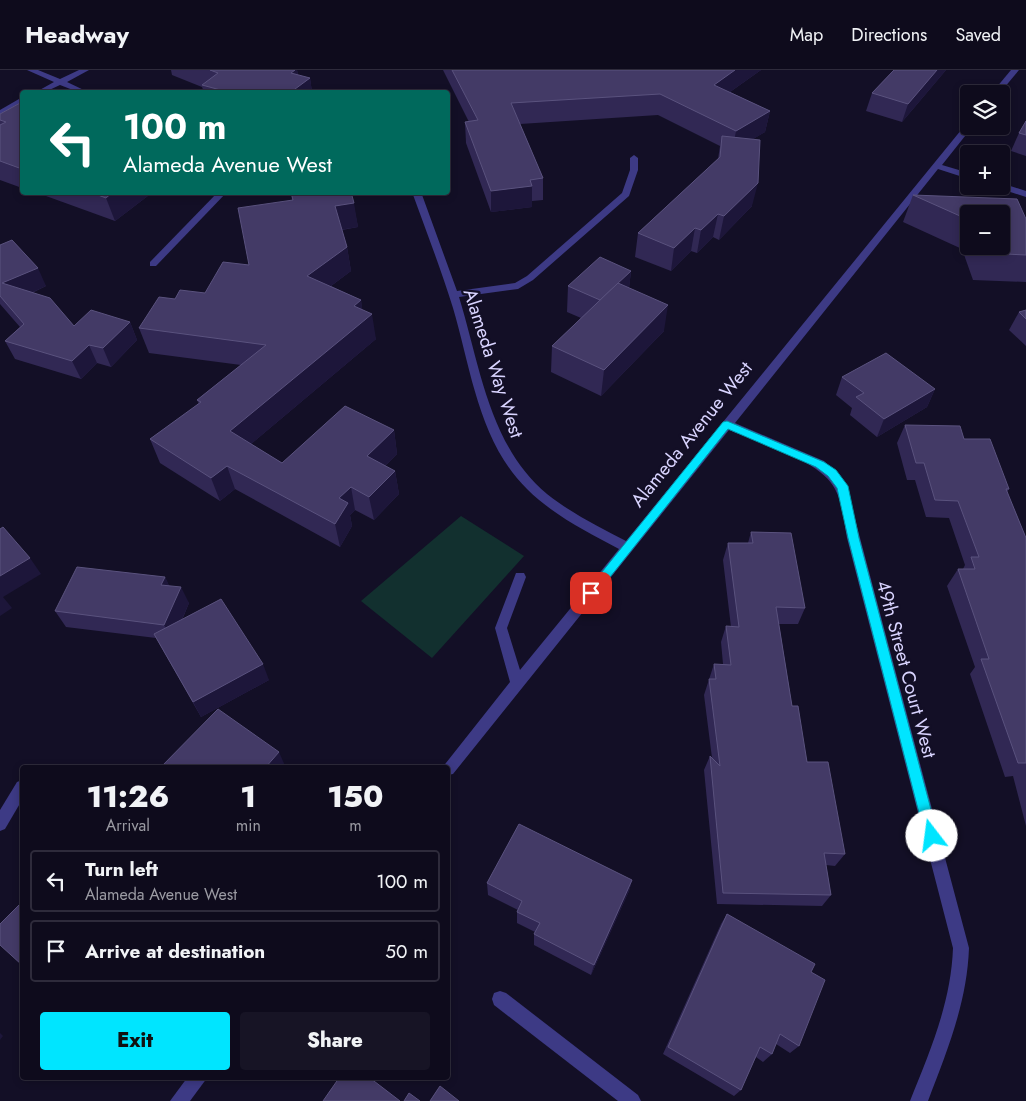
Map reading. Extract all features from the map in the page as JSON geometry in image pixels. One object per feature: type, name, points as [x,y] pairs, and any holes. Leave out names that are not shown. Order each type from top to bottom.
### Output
[{"type":"street","points":[[31,70],[79,90]]},
{"type":"street","points":[[44,90],[85,70]]},
{"type":"street","points":[[1002,85],[1015,70]]},
{"type":"street","points":[[0,113],[20,103]]},
{"type":"street","name":"Alameda Avenue West","points":[[450,767],[962,135]]},
{"type":"street","points":[[454,295],[518,286],[530,278],[626,194],[634,170],[634,158]]},
{"type":"street","points":[[936,166],[960,173]]},
{"type":"street","points":[[1010,189],[1026,194]]},
{"type":"street","points":[[153,264],[221,195]]},
{"type":"street","name":"Alameda Way West","points":[[417,195],[454,295],[492,426],[503,450],[519,473],[541,495],[568,515],[627,548]]},
{"type":"street","name":"49th Street Court West","points":[[727,424],[820,464],[832,473],[842,486],[853,538],[961,948],[961,973],[951,1017],[919,1101]]},
{"type":"street","points":[[517,683],[502,628],[520,576]]},
{"type":"street","points":[[0,824],[20,790]]},
{"type":"street","points":[[500,999],[632,1101]]},
{"type":"street","points":[[179,1101],[196,1080]]},
{"type":"green space","points":[[461,516],[524,556],[432,658],[361,601]]},
{"type":"building","points":[[210,70],[295,70],[291,73],[310,78],[294,90],[221,90],[202,85],[218,73]]},
{"type":"building","points":[[452,70],[735,70],[714,85],[770,111],[736,131],[660,94],[511,103],[543,178],[530,180],[532,186],[491,191],[465,122],[478,120]]},
{"type":"building","points":[[894,70],[937,70],[908,104],[872,93]]},
{"type":"building","points":[[20,103],[20,168],[0,161],[0,125],[6,122],[0,120],[0,114]]},
{"type":"building","points":[[1026,121],[1026,135],[1019,133]]},
{"type":"building","points":[[722,136],[760,140],[758,183],[724,216],[718,214],[701,230],[695,228],[674,248],[638,233],[720,157]]},
{"type":"building","points":[[98,195],[110,195],[106,198]]},
{"type":"building","points":[[292,195],[352,195],[354,203],[335,206],[347,247],[307,276],[361,300],[354,306],[372,314],[230,431],[282,463],[345,406],[394,430],[367,456],[395,471],[369,497],[351,487],[339,498],[348,503],[335,524],[227,466],[211,478],[150,439],[201,402],[197,400],[266,345],[139,328],[159,297],[175,299],[180,290],[205,293],[223,262],[249,265],[238,208],[293,200]]},
{"type":"building","points":[[913,195],[1017,199],[1026,219],[1026,255],[1010,254],[1010,205],[960,205],[960,216]]},
{"type":"building","points":[[12,240],[38,268],[2,283],[50,298],[74,326],[91,310],[130,322],[103,348],[89,345],[72,361],[5,341],[24,324],[0,296],[0,245]]},
{"type":"building","points":[[600,257],[631,271],[600,300],[568,286]]},
{"type":"building","points":[[618,283],[668,305],[604,370],[552,346]]},
{"type":"building","points":[[1026,310],[1026,319],[1019,312]]},
{"type":"building","points":[[886,353],[935,389],[884,419],[856,397],[864,393],[842,377]]},
{"type":"building","points":[[905,425],[960,426],[964,439],[990,439],[1009,489],[1006,489],[1026,538],[1026,763],[1018,763],[981,659],[989,659],[958,569],[975,569],[971,557],[979,557],[958,501],[935,500],[924,463],[916,463]]},
{"type":"building","points":[[3,527],[30,558],[0,576],[0,529]]},
{"type":"building","points":[[751,532],[791,533],[805,608],[776,607],[792,706],[798,706],[807,762],[828,762],[845,854],[824,853],[831,895],[723,893],[710,756],[720,766],[709,679],[716,679],[714,664],[731,665],[726,626],[739,627],[728,543],[753,543]]},
{"type":"building","points":[[77,567],[165,577],[161,585],[181,587],[164,625],[55,611]]},
{"type":"building","points":[[221,599],[263,664],[193,702],[154,634]]},
{"type":"building","points":[[218,709],[279,752],[268,765],[163,765]]},
{"type":"building","points":[[519,824],[632,880],[594,965],[534,934],[540,923],[517,912],[522,901],[487,883]]},
{"type":"building","points":[[20,904],[20,963],[0,945],[0,924]]},
{"type":"building","points":[[727,914],[815,964],[811,972],[825,980],[799,1046],[780,1034],[772,1054],[760,1047],[741,1090],[668,1047]]},
{"type":"building","points":[[338,1080],[373,1080],[400,1101],[323,1101]]},
{"type":"building","points":[[440,1086],[459,1101],[430,1101]]},
{"type":"building","points":[[409,1093],[420,1101],[404,1101]]},
{"type":"route","points":[[591,593],[727,424],[820,464],[832,473],[842,486],[853,538],[932,836]]}]
